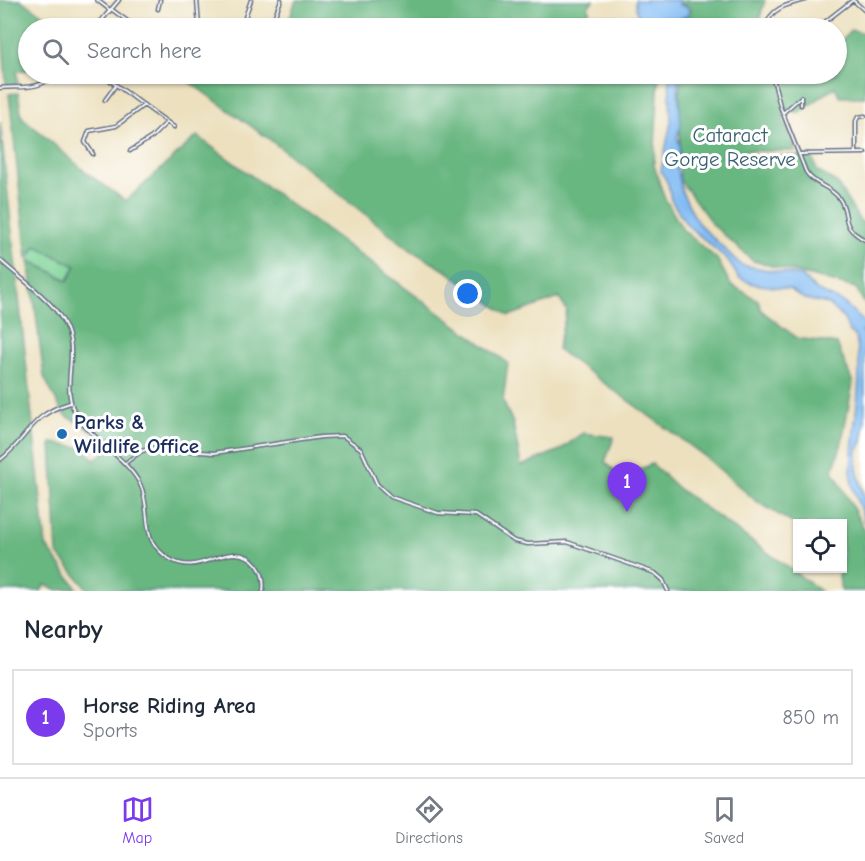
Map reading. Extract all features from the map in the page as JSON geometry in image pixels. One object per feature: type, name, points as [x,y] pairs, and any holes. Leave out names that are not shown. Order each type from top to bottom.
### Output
[{"type":"street","points":[[97,0],[123,18]]},
{"type":"street","points":[[103,18],[119,0]]},
{"type":"street","points":[[158,9],[160,0]]},
{"type":"street","points":[[197,0],[198,18]]},
{"type":"street","points":[[245,18],[251,0]]},
{"type":"street","points":[[274,18],[281,0]]},
{"type":"street","points":[[768,18],[773,12],[806,0]]},
{"type":"street","points":[[830,18],[853,0],[865,11]]},
{"type":"street","points":[[0,88],[33,87],[41,84]]},
{"type":"street","points":[[775,84],[783,114],[810,178],[839,198],[849,229],[865,240]]},
{"type":"street","points":[[105,99],[117,85],[174,127]]},
{"type":"street","points":[[783,114],[801,97],[801,105]]},
{"type":"street","points":[[93,154],[85,142],[88,131],[116,126],[144,105]]},
{"type":"street","points":[[856,153],[856,119],[865,116]]},
{"type":"street","points":[[130,151],[152,137],[167,122]]},
{"type":"street","points":[[797,148],[807,153]]},
{"type":"street","points":[[800,154],[865,153]]},
{"type":"street","points":[[0,260],[57,310],[69,328],[72,340],[71,402],[84,424],[124,464],[143,491],[153,542],[162,553],[189,566],[230,555],[245,556],[254,561],[262,572],[263,591]]},
{"type":"street","points":[[0,460],[36,420],[57,407],[71,402]]},
{"type":"street","points":[[124,464],[140,452],[150,448],[219,453],[321,436],[343,436],[359,447],[378,487],[391,497],[438,513],[476,515],[514,542],[533,544],[562,541],[580,547],[655,573],[663,580],[668,591]]},
{"type":"green space","points":[[0,0],[21,0],[48,18],[18,18],[18,85],[6,85]]},
{"type":"green space","points":[[296,0],[593,0],[588,7],[591,18],[290,18]]},
{"type":"green space","points":[[683,0],[765,0],[760,18],[684,18],[690,15],[691,7],[681,4]]},
{"type":"green space","name":"Cataract Gorge Reserve","points":[[851,30],[865,33],[865,97],[840,97],[835,87],[799,113],[787,109],[783,119],[797,151],[723,151],[722,156],[812,156],[817,171],[836,182],[860,221],[865,224],[865,305],[856,288],[753,261],[713,225],[680,180],[680,84],[847,84],[847,35]]},
{"type":"green space","points":[[192,84],[658,84],[654,165],[664,197],[683,230],[717,259],[731,285],[758,300],[762,311],[797,338],[837,344],[853,383],[841,446],[833,470],[865,531],[865,591],[841,591],[839,573],[847,573],[847,519],[793,519],[793,524],[756,501],[703,455],[557,349],[567,311],[559,298],[509,316],[448,272],[412,251],[269,139]]},
{"type":"green space","points":[[18,93],[22,117],[87,173],[126,201],[197,136],[508,363],[503,401],[513,423],[521,466],[560,450],[583,433],[614,437],[605,462],[622,477],[652,464],[679,489],[821,591],[89,591],[57,553],[51,443],[84,448],[94,460],[105,452],[94,432],[63,414],[44,377],[29,260],[68,281],[76,266],[36,246],[27,258],[9,94]]},
{"type":"green space","points":[[0,122],[46,546],[77,588],[58,590],[45,585],[41,591],[0,591]]},
{"type":"green space","points":[[36,246],[75,266],[68,280],[29,260]]},
{"type":"water","points":[[635,0],[680,0],[679,5],[687,7],[689,11],[681,18],[639,18]]},
{"type":"water","points":[[669,84],[678,84],[681,125],[677,137],[680,146],[677,168],[682,192],[698,223],[741,265],[802,276],[816,290],[844,303],[865,323],[865,329],[862,331],[865,334],[865,422],[862,442],[857,451],[857,469],[865,500],[865,523],[851,481],[859,371],[856,337],[849,331],[844,319],[828,304],[805,299],[789,289],[753,284],[739,278],[727,259],[687,225],[671,200],[668,184],[661,171],[671,122]]},
{"type":"place","name":"Parks & Wildlife Office","points":[[62,434]]},
{"type":"place","name":"Horse Riding Area","points":[[627,512]]}]
